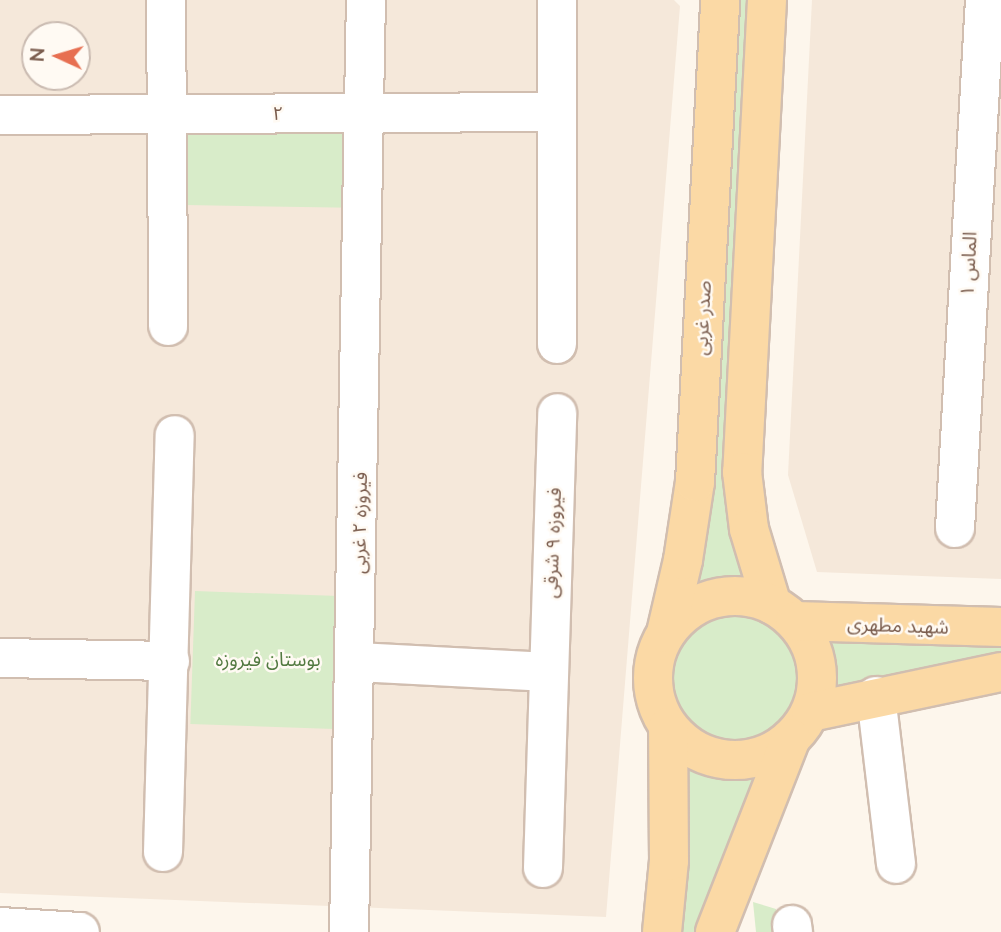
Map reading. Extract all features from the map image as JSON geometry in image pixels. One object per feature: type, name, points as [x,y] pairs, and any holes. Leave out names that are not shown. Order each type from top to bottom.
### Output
[{"type":"main road","name":"صدر غربی","points":[[666,633],[695,482],[720,0]]},
{"type":"main road","points":[[715,932],[801,725],[816,662],[783,613],[750,528],[742,472],[767,0]]},
{"type":"main road","points":[[783,613],[750,597],[725,596],[702,602],[666,633],[656,656],[653,680],[657,705],[668,727],[688,746],[713,758],[741,760],[768,754],[801,725],[876,696],[1001,673]]},
{"type":"main road","name":"شهید مطهری","points":[[783,613],[1001,627]]},
{"type":"main road","points":[[661,932],[669,861],[668,727]]},
{"type":"street","points":[[166,0],[168,326]]},
{"type":"street","name":"فیروزه ۲ غربی","points":[[349,932],[357,662],[367,113],[366,0]]},
{"type":"street","points":[[557,344],[558,0]]},
{"type":"street","name":"الماس ۱","points":[[955,528],[986,213],[985,0]]},
{"type":"street","name":"۲","points":[[0,116],[556,112]]},
{"type":"street","name":"فیروزه ۹ شرقی","points":[[543,868],[557,414]]},
{"type":"street","points":[[163,852],[175,435]]},
{"type":"street","points":[[0,658],[170,661]]},
{"type":"street","points":[[357,662],[549,672]]},
{"type":"street","points":[[876,696],[896,864]]},
{"type":"street","points":[[0,928],[80,932]]},
{"type":"shaded area","points":[[0,0],[674,0],[680,6],[606,917],[0,893]]},
{"type":"shaded area","points":[[812,0],[1001,0],[1001,579],[817,572],[788,475]]},
{"type":"green space","points":[[734,0],[751,0],[753,585],[735,580],[714,584],[684,598]]},
{"type":"green space","points":[[187,123],[352,126],[351,208],[186,205]]},
{"type":"green space","name":"بوستان فیروزه","points":[[195,591],[346,596],[341,729],[190,724]]},
{"type":"green space","points":[[734,612],[761,617],[783,633],[799,655],[804,682],[799,709],[783,731],[761,747],[734,752],[707,747],[685,731],[669,709],[664,682],[669,655],[685,633],[707,617]]},
{"type":"green space","points":[[822,632],[1001,636],[1001,659],[828,696],[835,672]]},
{"type":"green space","points":[[682,758],[727,774],[767,765],[699,932],[682,932],[688,864]]},
{"type":"green space","points":[[753,902],[776,909],[777,932],[756,932]]}]
